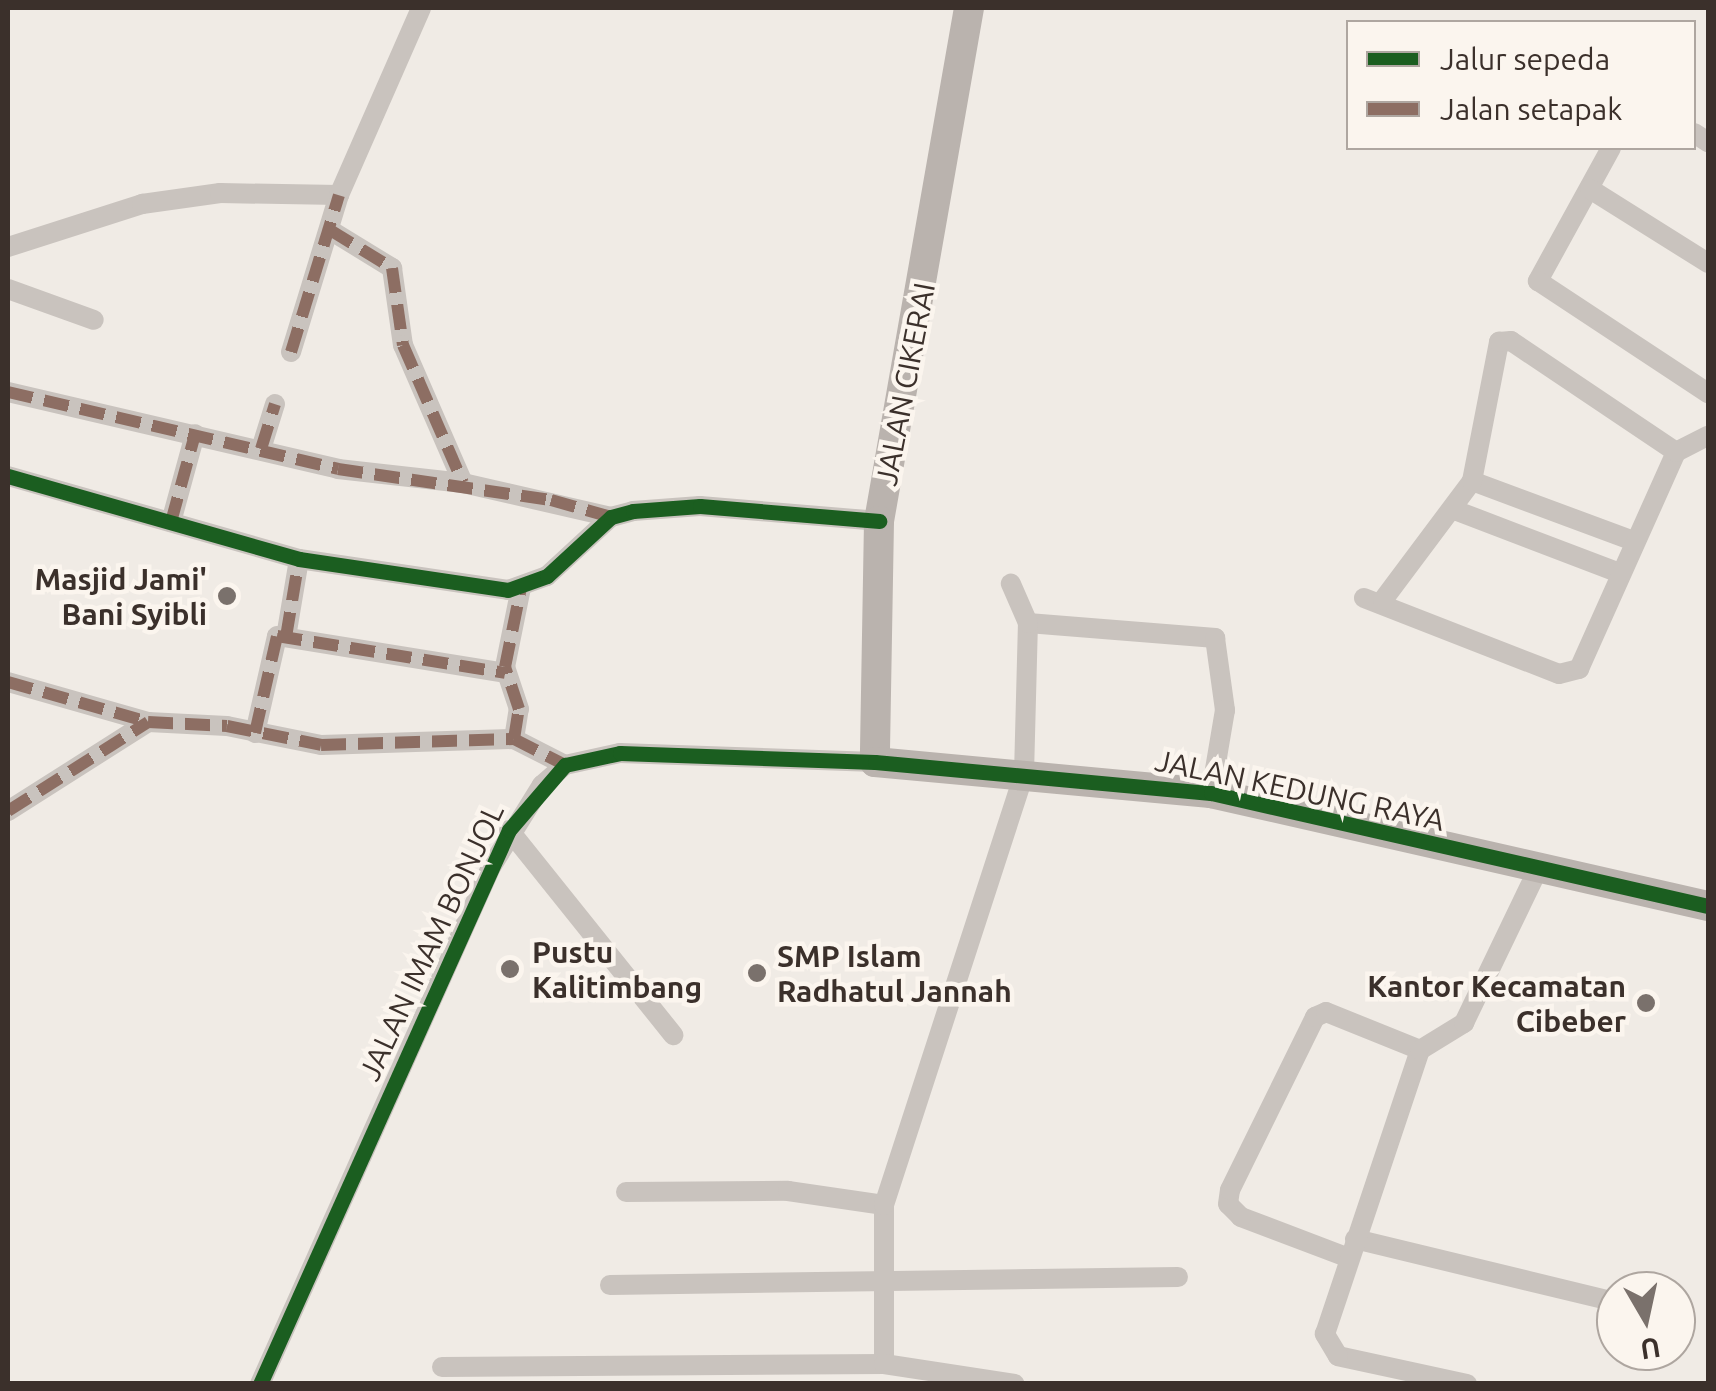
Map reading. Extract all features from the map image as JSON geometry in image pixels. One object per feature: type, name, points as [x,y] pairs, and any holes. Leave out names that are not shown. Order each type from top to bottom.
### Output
[{"type":"street","points":[[291,352],[339,195],[421,8]]},
{"type":"street","name":"JALAN CIKERAI","points":[[875,762],[881,547],[970,8]]},
{"type":"street","points":[[1611,150],[1538,280],[1708,393]]},
{"type":"street","points":[[1590,189],[1708,263]]},
{"type":"street","points":[[8,248],[142,204],[220,193],[339,195]]},
{"type":"street","points":[[330,230],[392,268],[403,345],[463,483]]},
{"type":"street","points":[[8,289],[94,320]]},
{"type":"street","points":[[1676,452],[1505,340],[1494,346],[1472,480],[1457,511],[1373,599],[1560,674],[1587,658],[1619,573],[1676,452],[1708,436]]},
{"type":"street","points":[[8,392],[261,449],[463,483],[611,518],[700,506],[881,547]]},
{"type":"street","points":[[261,449],[275,404]]},
{"type":"street","points":[[171,522],[195,434]]},
{"type":"street","points":[[8,476],[299,559],[521,588]]},
{"type":"street","points":[[1472,480],[1633,542]]},
{"type":"street","points":[[1457,511],[1619,573]]},
{"type":"street","points":[[516,739],[520,709],[505,672],[521,588],[611,518]]},
{"type":"street","points":[[255,734],[299,559]]},
{"type":"street","points":[[884,1364],[884,1205],[1024,774],[1028,624],[1010,584]]},
{"type":"street","points":[[1028,624],[1215,638],[1224,710],[1212,793]]},
{"type":"street","points":[[282,637],[505,672]]},
{"type":"street","points":[[8,682],[148,722],[321,745],[516,739],[557,759],[620,753],[875,762]]},
{"type":"street","points":[[8,811],[148,722]]},
{"type":"street","name":"JALAN IMAM BONJOL","points":[[260,1384],[510,830],[557,759]]},
{"type":"street","name":"JALAN KEDUNG RAYA","points":[[875,762],[1212,793],[1708,906]]},
{"type":"street","points":[[510,830],[673,1034]]},
{"type":"street","points":[[1467,1384],[1330,1350],[1326,1334],[1420,1050],[1464,1023],[1538,869]]},
{"type":"street","points":[[1420,1050],[1326,1012],[1315,1017],[1230,1190],[1228,1204],[1241,1217],[1352,1249],[1596,1298]]},
{"type":"street","points":[[626,1192],[788,1190],[884,1205]]},
{"type":"street","points":[[610,1285],[1178,1277]]},
{"type":"street","points":[[442,1366],[884,1364],[1014,1384]]},
{"type":"marked path","points":[[291,352],[339,195]]},
{"type":"marked path","points":[[330,230],[392,268],[403,345],[463,483]]},
{"type":"marked path","points":[[8,392],[338,469],[551,500],[611,517],[606,523]]},
{"type":"marked path","points":[[261,449],[275,404]]},
{"type":"marked path","points":[[171,522],[195,434]]},
{"type":"marked path","points":[[286,637],[299,559]]},
{"type":"marked path","points":[[514,739],[519,709],[505,667],[521,588]]},
{"type":"marked path","points":[[255,733],[277,636],[505,673]]},
{"type":"marked path","points":[[8,682],[148,722]]},
{"type":"marked path","points":[[8,811],[148,722],[227,726],[321,745],[514,739],[565,765]]},
{"type":"cycle path","points":[[8,476],[299,559],[508,590],[547,576],[611,517],[633,511],[700,506],[879,521]]},
{"type":"cycle path","points":[[260,1384],[509,830],[565,765],[620,753],[875,762],[1211,793],[1708,906]]},
{"type":"place","name":"Masjid Jami' Bani Syibli","points":[[227,596]]},
{"type":"place","name":"Pustu Kalitimbang","points":[[510,969]]},
{"type":"place","name":"SMP Islam Radhatul Jannah","points":[[757,973]]},
{"type":"place","name":"Kantor Kecamatan Cibeber","points":[[1646,1003]]}]
